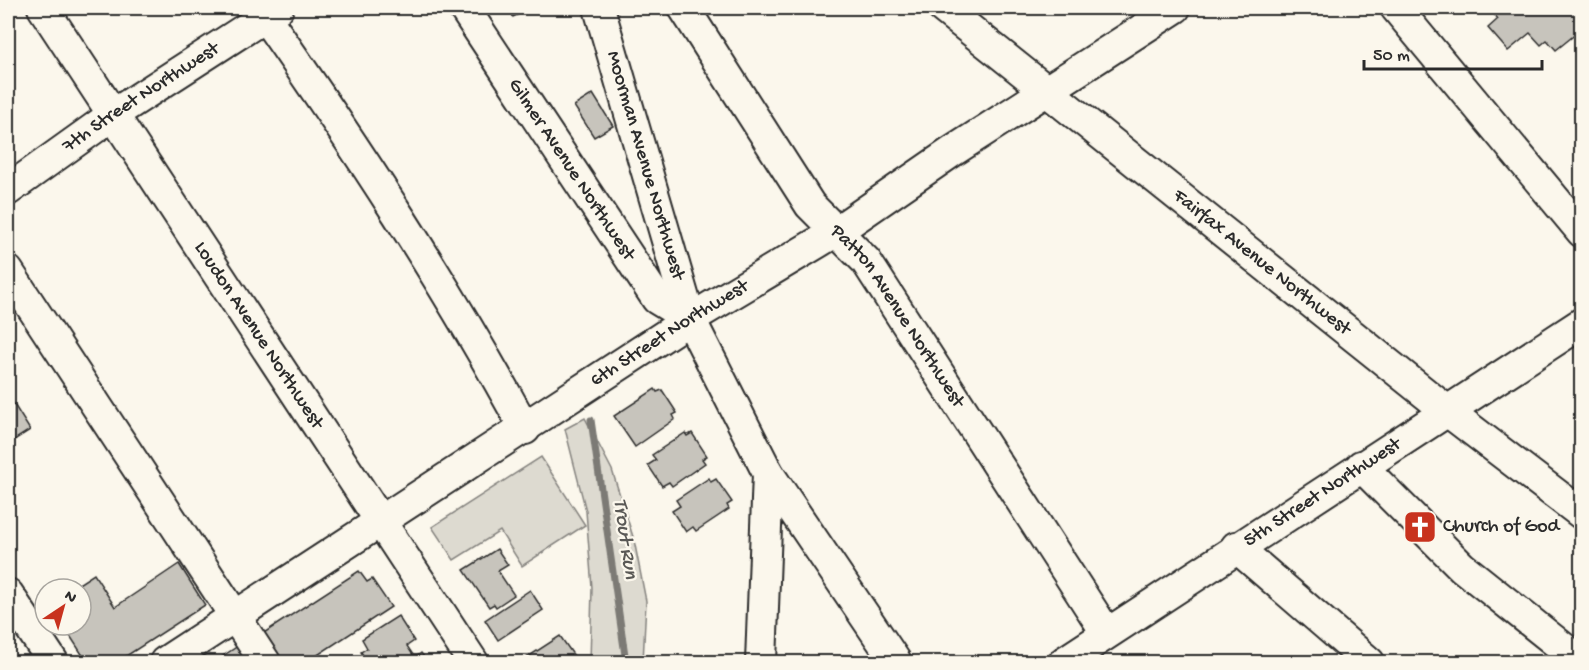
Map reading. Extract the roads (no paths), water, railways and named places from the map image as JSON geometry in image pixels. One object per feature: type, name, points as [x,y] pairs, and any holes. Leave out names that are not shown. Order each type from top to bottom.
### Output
[{"type":"street","name":"Loudon Avenue Northwest","points":[[43,8],[473,663]]},
{"type":"street","name":"Gilmer Avenue Northwest","points":[[464,8],[657,299],[690,319]]},
{"type":"street","name":"Moorman Avenue Northwest","points":[[599,8],[690,319],[768,473],[761,663]]},
{"type":"street","name":"Patton Avenue Northwest","points":[[684,8],[810,205],[866,261],[1090,651]]},
{"type":"street","name":"Fairfax Avenue Northwest","points":[[943,8],[1243,245],[1446,410],[1581,514]]},
{"type":"street","points":[[1396,8],[1581,232]]},
{"type":"street","name":"6th Street Northwest","points":[[165,663],[690,319],[837,231],[1171,9]]},
{"type":"street","name":"7th Street Northwest","points":[[8,190],[114,114],[267,10]]},
{"type":"street","points":[[267,10],[415,241],[525,429]]},
{"type":"street","points":[[8,271],[265,663]]},
{"type":"street","name":"5th Street Northwest","points":[[1090,651],[1236,547],[1581,322]]},
{"type":"street","points":[[1361,465],[1462,567],[1581,663]]},
{"type":"street","points":[[768,473],[896,663]]},
{"type":"street","points":[[1236,547],[1369,663]]},
{"type":"street","points":[[8,594],[53,663]]},
{"type":"waterway","name":"Trout Run","points":[[591,420],[626,662]]},
{"type":"place","name":"Church of God","points":[[1420,527]]}]
